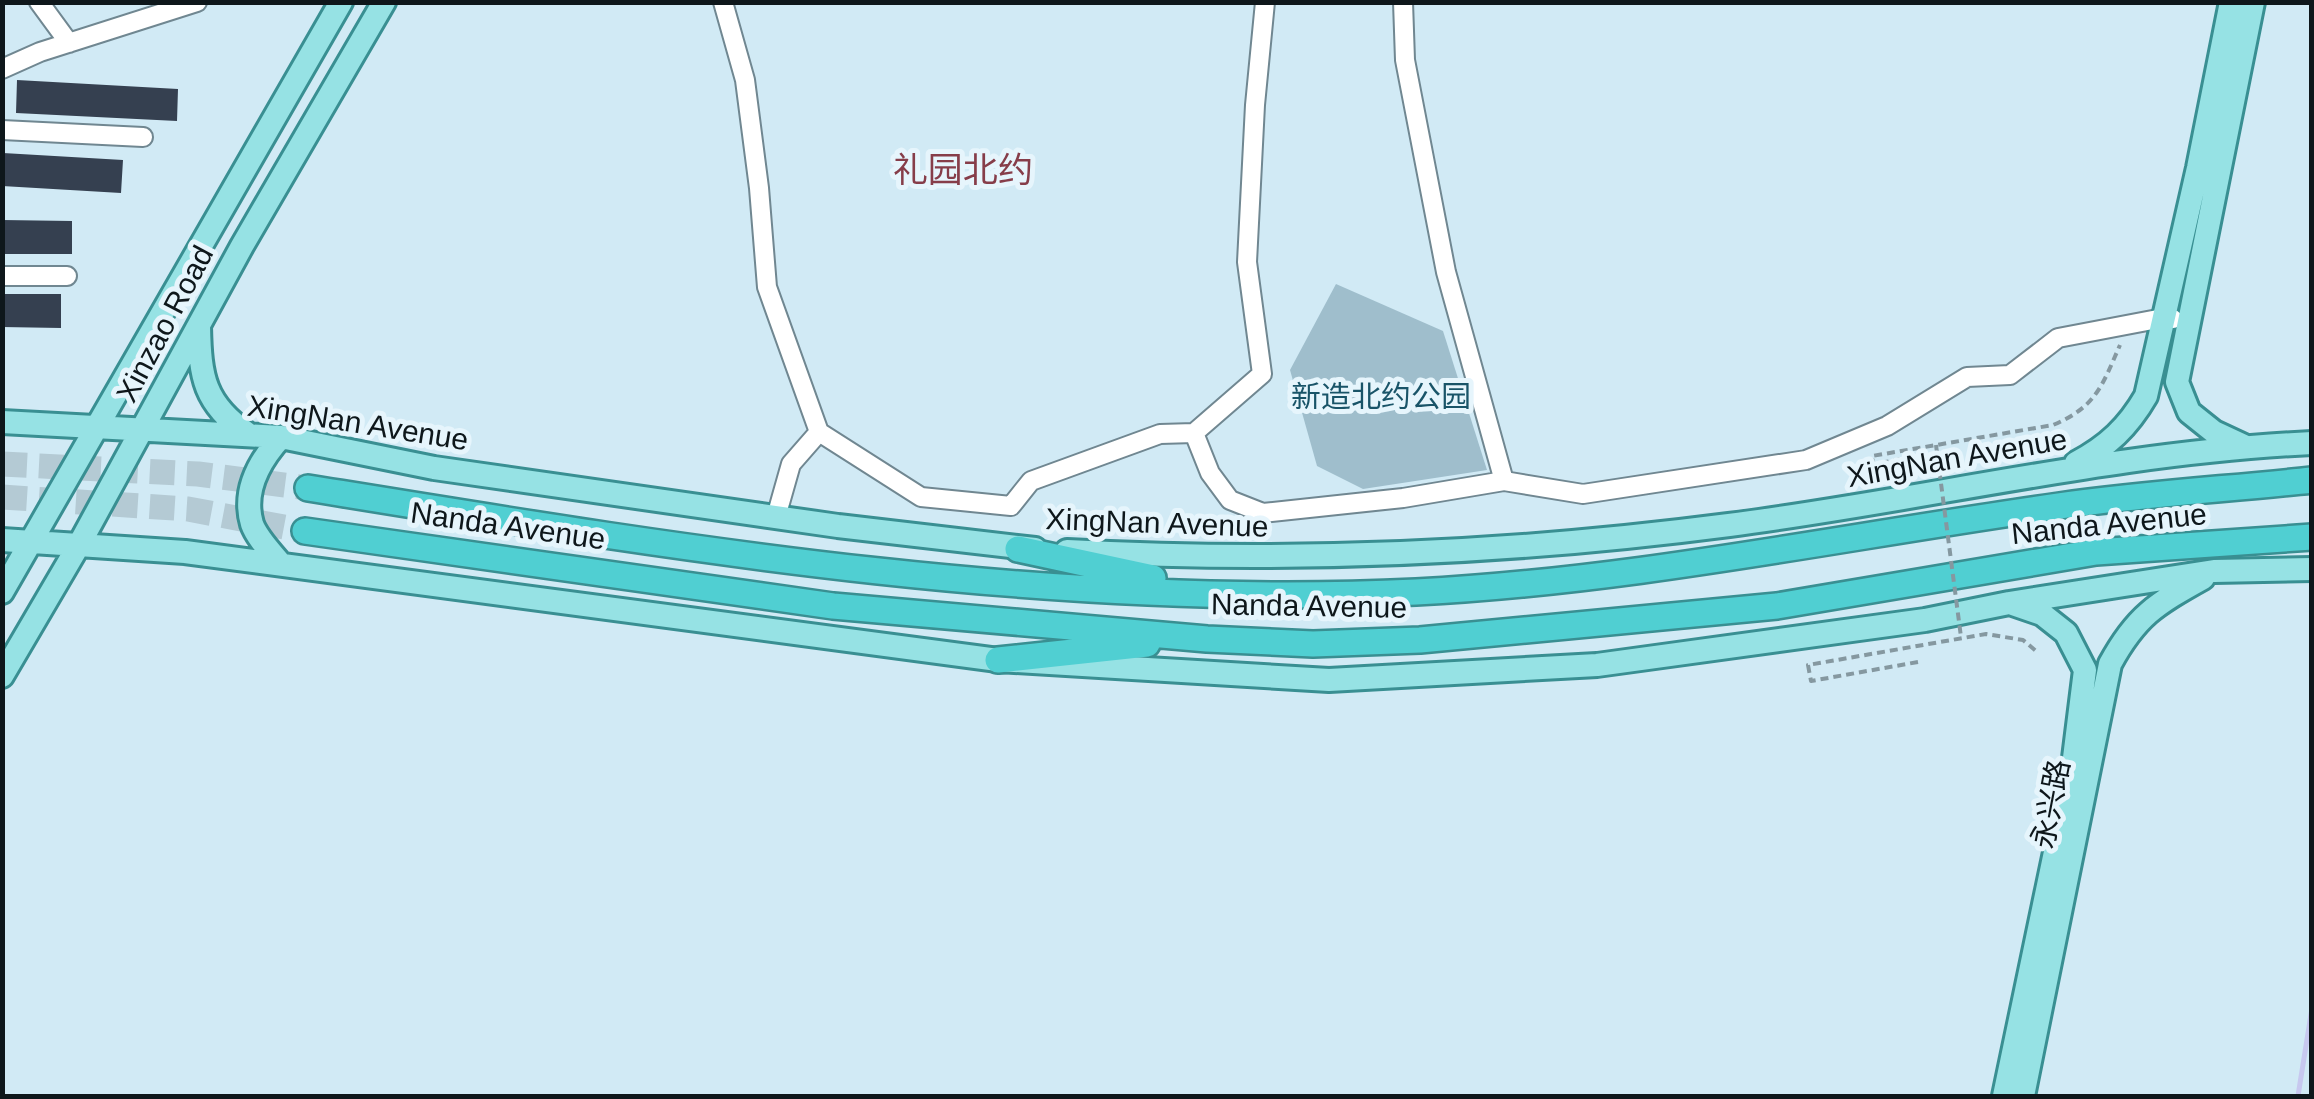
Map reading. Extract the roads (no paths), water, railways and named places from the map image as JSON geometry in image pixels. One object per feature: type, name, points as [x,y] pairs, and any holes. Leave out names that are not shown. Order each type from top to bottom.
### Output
[{"type":"highway","name":"Nanda Avenue","points":[[308,488],[712,552],[1046,584],[1226,594],[1412,592],[1557,583],[2063,505],[2312,480]]},
{"type":"highway","name":"Nanda Avenue","points":[[305,531],[833,606],[1314,644],[1440,638],[1778,606],[2096,552],[2312,538]]},
{"type":"highway","points":[[1018,548],[1226,594]]},
{"type":"highway","points":[[998,660],[1207,638]]},
{"type":"main road","name":"Xinzao Road","points":[[2,592],[341,2]]},
{"type":"main road","name":"Xinzao Road","points":[[2,676],[80,543],[199,322],[384,2]]},
{"type":"main road","points":[[2066,469],[2102,450],[2129,424],[2146,396],[2230,2]]},
{"type":"main road","points":[[2244,446],[2214,432],[2189,412],[2177,382],[2253,2]]},
{"type":"main road","points":[[199,322],[200,373],[212,400],[228,420],[248,434]]},
{"type":"main road","name":"XingNan Avenue","points":[[2,422],[282,436],[434,468],[776,517],[1018,548],[1204,558],[1353,557],[1565,544],[1732,525],[2066,469],[2244,446],[2312,443]]},
{"type":"main road","points":[[280,563],[252,525],[250,498],[262,457],[282,436]]},
{"type":"main road","points":[[2,540],[80,543],[280,563],[998,660],[1330,680],[1597,664],[1925,620],[2009,603],[2214,572],[2312,569]]},
{"type":"main road","name":"永兴路","points":[[2023,1096],[2110,664],[2128,631],[2160,602],[2214,572]]},
{"type":"main road","name":"永兴路","points":[[2004,1096],[2073,766],[2085,670],[2066,634],[2042,614],[2009,603]]},
{"type":"street","points":[[39,2],[69,43]]},
{"type":"street","points":[[723,2],[745,80],[759,188],[766,287],[819,432],[921,498],[1011,506],[1031,480],[1160,434],[1194,433],[1262,374],[1248,262],[1255,105],[1265,2]]},
{"type":"street","points":[[1403,2],[1405,60],[1446,272],[1504,481]]},
{"type":"street","points":[[2,69],[69,43],[196,3]]},
{"type":"street","points":[[2,130],[144,137]]},
{"type":"street","points":[[2,276],[67,276]]},
{"type":"street","points":[[1194,433],[1210,473],[1230,500],[1263,513],[1403,498],[1504,481],[1583,494],[1806,460],[1888,426],[1967,377],[2010,375],[2058,338],[2163,318],[2188,320]]},
{"type":"street","points":[[776,517],[790,464],[819,432]]},
{"type":"waterway","points":[[2298,1096],[2312,1008]]},
{"type":"tunnel","points":[[2,464],[198,474],[308,488]]},
{"type":"tunnel","points":[[2,497],[188,509],[305,531]]},
{"type":"district","name":"礼园北约","points":[[963,170]]},
{"type":"park label","name":"新造北约公园","points":[[1381,397]]}]
